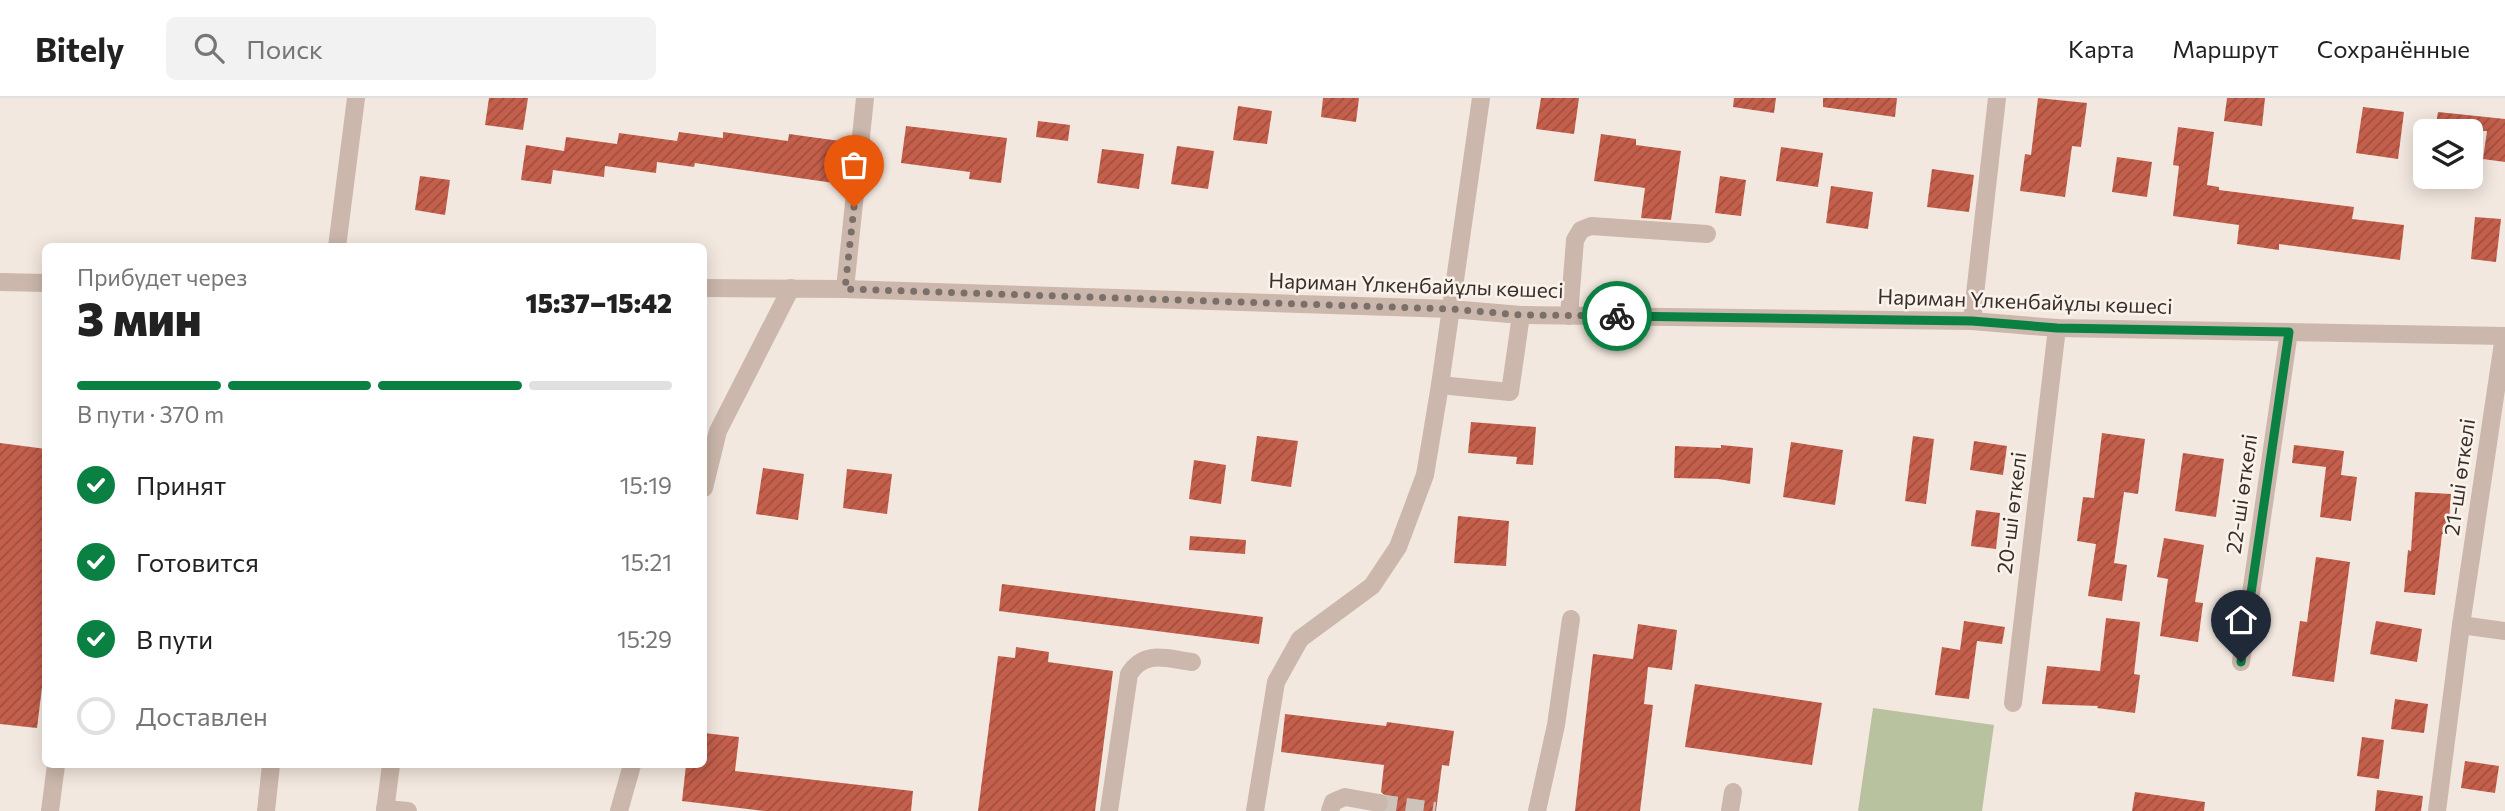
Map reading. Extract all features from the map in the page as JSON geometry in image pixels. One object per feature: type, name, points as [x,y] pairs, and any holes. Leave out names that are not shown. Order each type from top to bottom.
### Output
[{"type":"street","points":[[338,243],[356,98]]},
{"type":"street","points":[[845,289],[866,98]]},
{"type":"street","points":[[1255,811],[1276,682],[1300,639],[1372,586],[1398,547],[1425,475],[1481,98]]},
{"type":"street","points":[[1972,321],[1997,98]]},
{"type":"street","points":[[1569,316],[1574,240],[1581,230],[1591,226],[1707,234]]},
{"type":"street","points":[[0,282],[42,283]]},
{"type":"street","name":"Нариман Үлкенбайұлы көшесі","points":[[707,288],[845,289],[1451,309],[1521,315],[1972,321],[2057,328],[2504,336]]},
{"type":"street","points":[[707,476],[718,431],[791,288]]},
{"type":"street","points":[[1440,385],[1510,391],[1521,315]]},
{"type":"street","name":"20-ші өткелі","points":[[2013,703],[2057,328]]},
{"type":"street","name":"22-ші өткелі","points":[[2241,662],[2289,332]]},
{"type":"street","name":"21-ші өткелі","points":[[2437,811],[2461,625],[2504,336]]},
{"type":"street","points":[[1537,811],[1556,725],[1572,619]]},
{"type":"street","points":[[2461,625],[2505,631]]},
{"type":"street","points":[[1109,811],[1129,674],[1136,663],[1150,657],[1192,662]]},
{"type":"street","points":[[50,811],[56,768]]},
{"type":"street","points":[[266,811],[271,768]]},
{"type":"street","points":[[391,768],[385,810],[408,811]]},
{"type":"street","points":[[619,811],[631,768]]},
{"type":"street","points":[[1730,811],[1733,792]]},
{"type":"street","points":[[1330,811],[1333,802],[1345,797],[1379,803]]},
{"type":"green space","points":[[1873,708],[1994,725],[1982,811],[1858,811]]},
{"type":"building","points":[[489,98],[528,98],[523,130],[485,125]]},
{"type":"building","points":[[1323,98],[1359,98],[1356,122],[1321,117]]},
{"type":"building","points":[[1541,98],[1579,98],[1574,134],[1536,129]]},
{"type":"building","points":[[1734,98],[1776,98],[1774,113],[1733,107]]},
{"type":"building","points":[[1823,98],[1897,98],[1895,117],[1823,107]]},
{"type":"building","points":[[2038,98],[2087,103],[2081,147],[2072,146],[2065,197],[2020,191],[2025,154],[2031,155]]},
{"type":"building","points":[[2227,98],[2265,98],[2262,126],[2224,121]]},
{"type":"building","points":[[1238,106],[1272,111],[1267,144],[1233,140]]},
{"type":"building","points":[[2363,107],[2404,112],[2398,159],[2356,153]]},
{"type":"building","points":[[2438,112],[2505,119],[2505,162],[2483,159],[2487,131],[2483,131],[2483,119],[2437,119]]},
{"type":"building","points":[[1038,121],[1070,125],[1068,141],[1036,137]]},
{"type":"building","points":[[906,126],[1007,138],[1001,183],[969,179],[970,172],[901,163]]},
{"type":"building","points":[[2178,127],[2214,132],[2207,185],[2219,187],[2219,190],[2354,207],[2352,219],[2404,225],[2400,260],[2279,244],[2279,250],[2237,244],[2239,225],[2173,216],[2179,166],[2173,165]]},
{"type":"building","points":[[679,132],[723,138],[723,132],[788,141],[789,134],[840,141],[834,183],[695,163],[694,167],[657,162],[656,173],[605,166],[604,177],[553,170],[551,184],[521,180],[526,145],[564,151],[566,137],[617,144],[619,133],[677,141]]},
{"type":"building","points":[[1601,134],[1636,139],[1636,145],[1681,151],[1671,220],[1641,218],[1645,188],[1594,181]]},
{"type":"building","points":[[1177,146],[1214,151],[1208,189],[1171,184]]},
{"type":"building","points":[[1781,147],[1823,153],[1818,187],[1776,181]]},
{"type":"building","points":[[1102,149],[1144,154],[1139,189],[1097,183]]},
{"type":"building","points":[[2117,157],[2152,162],[2147,197],[2112,192]]},
{"type":"building","points":[[1932,169],[1974,175],[1969,212],[1927,207]]},
{"type":"building","points":[[420,176],[450,180],[445,215],[415,210]]},
{"type":"building","points":[[1720,176],[1746,180],[1741,216],[1715,213]]},
{"type":"building","points":[[1831,186],[1873,192],[1868,229],[1826,223]]},
{"type":"building","points":[[2475,217],[2501,219],[2496,262],[2471,259]]},
{"type":"building","points":[[1471,422],[1536,427],[1533,465],[1516,464],[1517,457],[1468,453]]},
{"type":"building","points":[[2102,433],[2145,439],[2138,494],[2124,492],[2114,563],[2127,565],[2122,601],[2088,596],[2096,544],[2077,541],[2083,497],[2094,498]]},
{"type":"building","points":[[1257,436],[1298,441],[1291,487],[1251,481]]},
{"type":"building","points":[[1913,436],[1934,439],[1926,504],[1905,501]]},
{"type":"building","points":[[1974,441],[2007,446],[2003,475],[1970,470]]},
{"type":"building","points":[[1791,442],[1843,450],[1835,505],[1783,497]]},
{"type":"building","points":[[0,443],[42,448],[42,687],[37,728],[0,724]]},
{"type":"building","points":[[1721,445],[1753,448],[1750,484],[1718,479],[1674,478],[1675,446],[1721,448]]},
{"type":"building","points":[[2294,445],[2344,451],[2341,475],[2357,477],[2351,521],[2320,517],[2326,467],[2292,463]]},
{"type":"building","points":[[2183,453],[2224,459],[2216,517],[2175,511]]},
{"type":"building","points":[[1194,460],[1226,465],[1221,504],[1189,499]]},
{"type":"building","points":[[763,468],[804,474],[798,520],[756,514]]},
{"type":"building","points":[[847,469],[892,474],[887,514],[843,508]]},
{"type":"building","points":[[2415,492],[2451,494],[2448,534],[2442,534],[2435,595],[2404,592],[2408,550],[2411,551]]},
{"type":"building","points":[[1976,510],[2000,513],[1996,549],[1971,546]]},
{"type":"building","points":[[1458,516],[1509,521],[1506,566],[1454,563]]},
{"type":"building","points":[[1190,536],[1246,540],[1245,554],[1189,550]]},
{"type":"building","points":[[2164,538],[2204,545],[2195,602],[2203,603],[2198,642],[2160,636],[2168,579],[2157,577]]},
{"type":"building","points":[[2316,557],[2350,562],[2334,682],[2292,676],[2300,621],[2307,622]]},
{"type":"building","points":[[1002,584],[1263,617],[1259,644],[999,611]]},
{"type":"building","points":[[2106,618],[2140,622],[2134,674],[2140,675],[2135,713],[2097,708],[2098,706],[2042,704],[2047,666],[2100,671]]},
{"type":"building","points":[[1964,621],[2005,627],[2002,644],[1977,641],[1969,699],[1935,695],[1942,647],[1960,650]]},
{"type":"building","points":[[2376,621],[2422,629],[2417,662],[2370,654]]},
{"type":"building","points":[[1638,624],[1677,630],[1672,670],[1648,667],[1644,704],[1653,705],[1640,811],[1575,811],[1593,654],[1633,659]]},
{"type":"building","points":[[1016,647],[1049,652],[1048,662],[1113,671],[1095,811],[978,811],[998,656],[1015,658]]},
{"type":"building","points":[[1695,684],[1822,703],[1812,765],[1685,747]]},
{"type":"building","points":[[2395,699],[2428,704],[2424,733],[2391,729]]},
{"type":"building","points":[[1285,714],[1386,726],[1387,722],[1454,731],[1449,766],[1442,765],[1436,811],[1387,811],[1390,800],[1381,792],[1384,765],[1281,752]]},
{"type":"building","points":[[707,733],[739,737],[735,771],[913,791],[911,811],[765,811],[682,801],[686,768],[707,768]]},
{"type":"building","points":[[2362,737],[2384,740],[2379,779],[2357,776]]},
{"type":"building","points":[[2465,761],[2499,766],[2495,793],[2461,788]]},
{"type":"building","points":[[2377,790],[2423,796],[2421,811],[2375,811]]},
{"type":"building","points":[[2135,792],[2205,802],[2204,811],[2132,811]]},
{"type":"tunnel","points":[[1379,803],[1435,811]]},
{"type":"way so far","points":[[854,207],[845,289],[1451,309],[1521,315],[1617,316]]},
{"type":"route","points":[[1617,316],[1972,321],[2057,328],[2289,332],[2241,662]]}]
